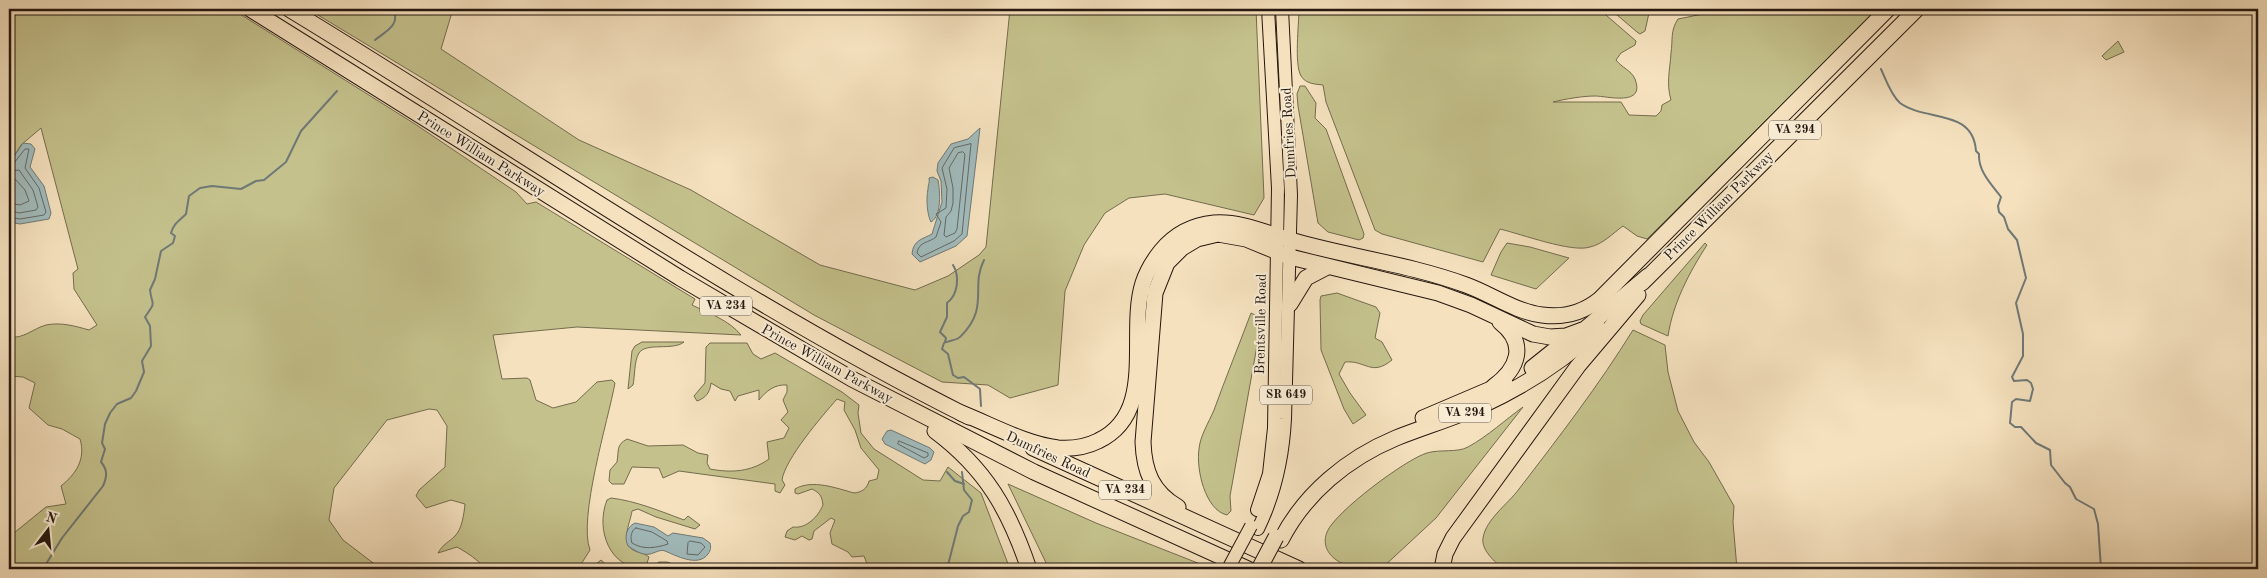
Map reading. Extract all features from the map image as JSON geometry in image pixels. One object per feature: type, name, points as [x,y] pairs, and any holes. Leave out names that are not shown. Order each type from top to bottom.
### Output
[{"type":"highway","name":"Prince William Parkway","points":[[250,9],[779,338],[887,397],[1034,472],[1248,569]]},
{"type":"highway","name":"Prince William Parkway","points":[[289,9],[709,271],[834,345],[961,413]]},
{"type":"highway","name":"Prince William Parkway","points":[[1694,206],[1888,9]]},
{"type":"highway","name":"Prince William Parkway","points":[[1648,276],[1917,9]]},
{"type":"highway","points":[[1258,569],[1278,538],[1289,515],[1309,489],[1326,472],[1355,451],[1384,434],[1488,391],[1528,370],[1575,334],[1684,225],[1694,206]]},
{"type":"highway","name":"VA 294","points":[[1284,246],[1433,274],[1467,285],[1534,313],[1562,315],[1583,310],[1600,298],[1694,206]]},
{"type":"highway","points":[[961,413],[1057,448],[1087,446],[1103,439],[1117,428],[1131,408],[1135,392],[1142,285],[1149,267],[1167,244],[1188,229],[1216,223],[1234,223],[1284,246]]},
{"type":"highway","points":[[1260,552],[1164,498],[1154,487],[1148,474],[1144,459],[1143,442],[1152,310],[1154,293],[1168,263],[1190,243],[1218,234],[1284,246]]},
{"type":"highway","name":"VA 294","points":[[1284,246],[1327,266],[1438,293],[1538,336],[1556,337],[1575,334],[1593,324],[1648,276]]},
{"type":"highway","points":[[1442,569],[1445,554],[1453,538],[1530,430],[1600,338],[1673,251]]},
{"type":"highway","points":[[1290,304],[1306,278],[1327,266]]},
{"type":"highway","name":"VA 294","points":[[1265,569],[1278,538],[1307,501],[1345,467],[1393,440],[1455,417],[1524,384],[1585,340],[1648,276]]},
{"type":"highway","points":[[1488,314],[1510,333],[1516,345],[1517,354],[1516,363],[1508,375],[1488,391]]},
{"type":"highway","points":[[887,397],[945,438],[966,456],[984,476],[1007,512],[1030,569]]},
{"type":"highway","name":"Dumfries Road","points":[[961,413],[1059,461],[1299,569]]},
{"type":"main road","name":"Dumfries Road","points":[[1268,9],[1276,150],[1284,246]]},
{"type":"main road","name":"Dumfries Road","points":[[1282,9],[1290,146],[1284,246]]},
{"type":"main road","name":"Brentsville Road","points":[[1228,569],[1273,492],[1282,458],[1290,304],[1284,246]]},
{"type":"main road","name":"Brentsville Road","points":[[1236,569],[1254,527],[1273,450],[1284,246]]},
{"type":"shaded area","points":[[9,9],[232,9],[415,124],[516,192],[527,204],[536,202],[695,299],[692,305],[724,321],[741,335],[577,327],[493,335],[502,379],[527,378],[530,380],[536,400],[553,408],[576,402],[597,382],[612,380],[615,383],[591,493],[587,535],[590,550],[578,569],[486,569],[473,557],[457,547],[438,553],[455,536],[459,529],[465,504],[451,500],[426,508],[416,496],[419,490],[445,467],[447,426],[437,410],[429,409],[387,420],[334,488],[329,520],[343,540],[381,569],[9,569],[9,537],[46,507],[66,504],[61,486],[78,466],[81,459],[82,446],[80,439],[62,429],[48,425],[29,408],[35,383],[23,377],[9,376],[9,337],[19,337],[52,324],[68,325],[89,330],[97,325],[74,289],[73,273],[78,269],[41,128],[21,145],[9,164]]},
{"type":"shaded area","points":[[308,9],[453,9],[441,49],[579,140],[691,190],[820,265],[915,290],[948,276],[979,255],[986,247],[1010,9],[1256,9],[1264,198],[1254,215],[1165,194],[1129,198],[1105,213],[1084,245],[1065,291],[1058,385],[1010,398],[988,385],[942,382],[814,315]]},
{"type":"shaded area","points":[[1299,9],[1599,9],[1636,41],[1635,45],[1621,53],[1616,60],[1635,79],[1637,88],[1635,93],[1630,97],[1624,98],[1590,96],[1553,102],[1621,102],[1629,115],[1656,116],[1661,111],[1662,105],[1671,100],[1669,82],[1672,36],[1678,19],[1703,14],[1701,9],[1877,9],[1647,239],[1637,236],[1623,226],[1599,244],[1582,248],[1546,242],[1500,229],[1483,262],[1382,234],[1375,230],[1326,102],[1323,85],[1305,81],[1301,76],[1297,53]]},
{"type":"shaded area","points":[[1610,9],[1647,9],[1649,13],[1645,31],[1640,34]]},
{"type":"shaded area","points":[[2118,41],[2124,52],[2106,60],[2102,56]]},
{"type":"shaded area","points":[[1300,86],[1305,86],[1316,103],[1315,118],[1326,129],[1364,234],[1363,238],[1359,240],[1328,232],[1318,223],[1298,106],[1297,94]]},
{"type":"shaded area","points":[[1507,243],[1530,247],[1569,258],[1536,289],[1491,275]]},
{"type":"shaded area","points":[[1705,243],[1707,245],[1688,277],[1678,300],[1668,336],[1641,324],[1640,321],[1643,315]]},
{"type":"shaded area","points":[[1337,293],[1376,307],[1380,313],[1375,338],[1382,342],[1392,360],[1385,365],[1373,368],[1345,362],[1339,374],[1366,415],[1353,424],[1344,409],[1321,350],[1321,296]]},
{"type":"shaded area","points":[[1251,313],[1257,316],[1260,329],[1230,496],[1231,511],[1227,515],[1219,512],[1208,497],[1201,477],[1198,457],[1203,434]]},
{"type":"shaded area","points":[[1633,330],[1665,345],[1668,372],[1678,411],[1694,442],[1709,462],[1734,506],[1733,522],[1737,569],[1503,569],[1484,547],[1483,538],[1488,524],[1519,489],[1564,430]]},
{"type":"shaded area","points":[[642,342],[684,342],[679,345],[642,350],[636,360],[633,385],[628,389],[632,351],[635,346]]},
{"type":"shaded area","points":[[710,343],[747,343],[753,354],[761,359],[775,353],[842,392],[859,405],[858,413],[861,433],[874,449],[923,480],[940,481],[948,467],[981,493],[1010,569],[869,569],[864,556],[852,557],[848,552],[832,544],[830,533],[835,520],[831,518],[814,531],[812,539],[809,540],[802,536],[795,540],[785,537],[787,531],[793,527],[802,526],[811,521],[823,505],[820,495],[815,490],[812,489],[798,494],[795,493],[795,489],[802,486],[816,485],[854,493],[864,490],[869,481],[877,479],[879,470],[861,448],[855,430],[844,410],[845,402],[837,399],[805,438],[790,461],[782,480],[785,485],[780,493],[775,491],[775,484],[679,471],[663,478],[659,468],[632,467],[624,484],[612,484],[609,481],[610,470],[617,462],[620,446],[627,439],[648,446],[683,445],[698,453],[708,455],[707,463],[710,469],[733,471],[755,467],[769,459],[767,442],[784,438],[789,428],[781,420],[788,412],[783,400],[787,392],[787,385],[771,389],[759,400],[759,390],[738,396],[735,401],[730,391],[721,389],[711,383],[707,394],[697,401],[694,396],[705,383],[706,347]]},
{"type":"shaded area","points":[[1523,407],[1436,518],[1381,569],[1349,566],[1331,556],[1325,543],[1327,532],[1343,512],[1372,487],[1417,457],[1437,451],[1459,450],[1468,447]]},
{"type":"shaded area","points":[[1008,484],[1096,523],[1213,569],[1049,569]]},
{"type":"shaded area","points":[[611,498],[639,504],[684,520],[688,516],[700,525],[695,529],[656,517],[638,509],[632,511],[626,539],[630,548],[649,557],[645,569],[633,567],[614,555],[608,546],[603,523],[607,500]]},
{"type":"shaded area","points":[[601,560],[611,569],[590,569]]},
{"type":"shaded area","points":[[659,562],[667,562],[681,567],[691,563],[697,569],[649,569]]},
{"type":"water","points":[[980,128],[967,236],[956,246],[920,262],[912,254],[914,246],[932,234],[942,202],[941,181],[937,171],[938,163],[951,144],[968,139]]},
{"type":"water","points":[[23,143],[31,144],[35,149],[30,167],[44,186],[51,213],[49,219],[20,224],[10,222],[9,218],[9,164]]},
{"type":"water","points":[[933,177],[938,180],[939,209],[935,219],[931,222],[927,197],[929,178]]},
{"type":"water","points":[[891,430],[930,448],[934,452],[931,460],[925,464],[885,444],[882,439],[887,431]]},
{"type":"water","points":[[635,523],[654,527],[668,536],[673,533],[703,538],[710,543],[710,550],[704,558],[698,560],[686,559],[663,551],[647,554],[636,551],[628,546],[626,536],[630,527]]},
{"type":"waterway","points":[[375,40],[394,23],[395,15],[393,9]]},
{"type":"waterway","points":[[1862,9],[1863,13]]},
{"type":"waterway","points":[[1881,69],[1891,92],[1900,103],[1911,109],[1947,118],[1967,128],[1973,137],[1983,172],[2001,197],[1998,206],[1999,212],[2004,217],[2008,229],[2017,240],[2026,278],[2016,303],[2023,334],[2023,356],[2012,377],[2014,381],[2027,380],[2031,383],[2033,389],[2030,401],[2016,399],[2012,402],[2010,423],[2015,427],[2021,427],[2036,443],[2050,450],[2051,465],[2070,487],[2076,499],[2094,509],[2098,524],[2101,569]]},
{"type":"waterway","points":[[43,569],[62,538],[103,486],[106,471],[101,462],[105,449],[102,443],[105,424],[117,404],[131,398],[144,372],[142,361],[151,346],[150,326],[145,317],[153,304],[150,290],[155,279],[161,251],[173,243],[175,236],[171,233],[172,230],[175,224],[186,214],[189,196],[200,188],[212,186],[241,189],[256,181],[264,180],[286,162],[301,131],[337,91]]},
{"type":"waterway","points":[[981,406],[980,389],[964,377],[958,378],[953,375],[948,354],[942,349],[944,343],[961,336],[970,326],[975,316],[980,270],[984,260]]},
{"type":"waterway","points":[[945,342],[946,338],[940,332],[947,317],[947,303],[954,295],[957,285],[957,274],[953,265]]},
{"type":"waterway","points":[[947,472],[955,481],[964,484]]},
{"type":"waterway","points":[[947,569],[958,526],[963,516],[969,512],[972,500],[964,490],[962,472]]}]
